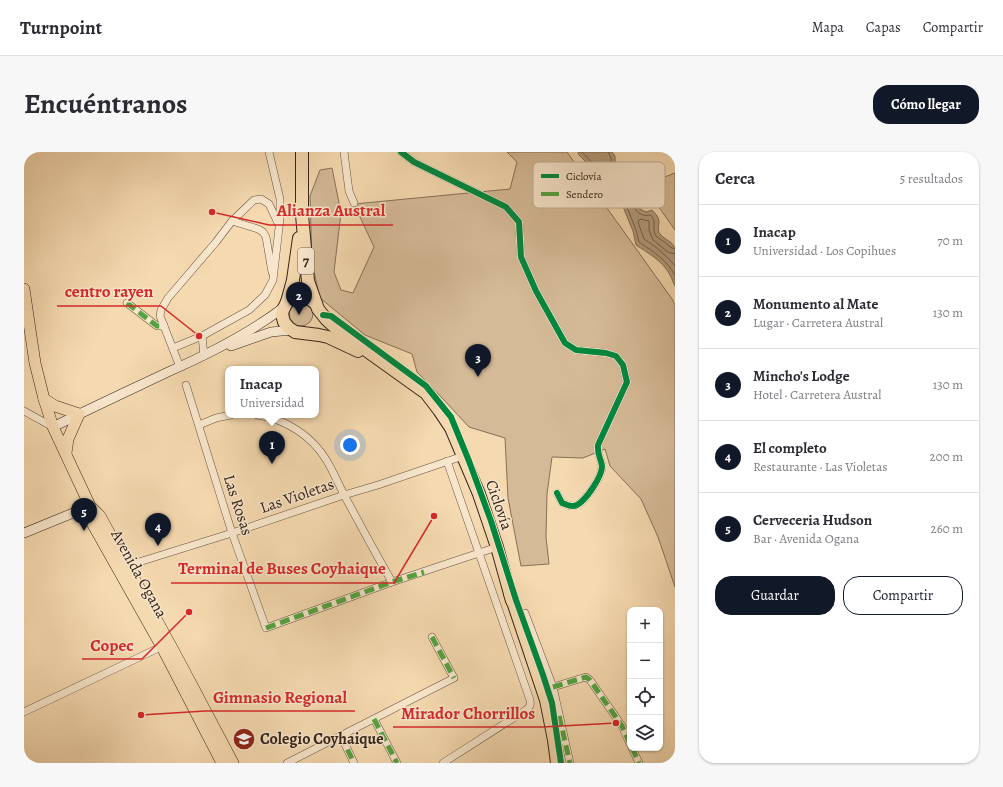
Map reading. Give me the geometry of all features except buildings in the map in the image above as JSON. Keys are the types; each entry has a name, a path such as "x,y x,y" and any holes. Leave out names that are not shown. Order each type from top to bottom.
{"highway":[{"name":"7","path":"302,152 302,215 308,281 317,307 326,319 338,330 426,393 451,428 463,456"},
{"name":"7","path":"302,215 293,280 282,314 286,325 297,331 319,334 328,337 385,363"},
{"path":"286,304 291,299 302,296 312,300 317,307 318,318 314,326 307,331 297,331"},
{"path":"463,456 546,700 557,763"}],"main road":[{"name":"Avenida Ogana","path":"24,289 35,363 52,427 66,453 90,506 91,521 122,567 233,763"},
{"path":"44,399 55,406 79,414 68,439 66,453"},
{"name":"Avenida Ogana","path":"165,645 222,763"}],"street":[{"path":"173,348 202,336 249,310 265,295 273,280 280,219 280,199 269,152"},
{"path":"344,152 349,191 354,203"},
{"path":"401,152 414,162 506,207 519,222 521,257 536,291 565,342 576,350 606,353 616,356 623,365 627,382 598,445 597,451 602,466 595,486 577,505 571,506 562,503 557,493"},
{"path":"180,367 160,316 161,310 168,298 232,221 254,200 261,199 270,204 279,227"},
{"path":"232,221 263,232 266,237 273,280"},
{"path":"127,303 158,326 164,325"},
{"path":"24,411 52,427 207,354 267,320 286,304"},
{"path":"207,354 271,332 297,331"},
{"path":"202,336 207,354"},
{"name":"Las Rosas","path":"186,385 232,533 266,628 392,582 495,547"},
{"path":"198,425 225,416"},
{"path":"271,418 287,424 300,432 312,442 326,460 392,582"},
{"name":"Las Violetas","path":"122,567 232,533 463,456"},
{"path":"443,763 530,706 530,700 478,553 448,461"},
{"path":"24,533 90,506"},
{"path":"525,613 553,687 570,763"},
{"path":"287,763 454,678 432,637"},
{"path":"24,712 165,645"},
{"path":"553,687 586,677 590,680 622,726 627,737"},
{"path":"374,719 397,763"},
{"path":"341,736 354,763"},
{"path":"633,751 639,763"}],"shaded area":[{"path":"507,152 567,152 574,162 533,162 533,208 607,208 675,305 675,587 658,537 641,499 610,466 605,449 583,458 552,457 547,494 546,537 549,564 521,566 508,498 505,438 469,427 417,372 412,354 365,335 320,298 312,263 310,196 320,170 332,168 341,213 334,272 341,290 353,293 374,247 354,204 510,189 517,162"},
{"path":"675,173 675,230 660,208 665,208 665,177"},
{"path":"301,302 310,305 313,314 310,323 301,326 292,323 289,314 292,305"}],"water":[{"path":"578,152 612,152 615,156 615,162 586,162"},
{"path":"624,208 639,208 646,212 652,210 654,212 659,221 659,232 675,248 675,286 667,270 655,258 636,245 633,231"}],"marked path":[{"path":"127,303 157,326 164,325"},
{"path":"266,628 392,582 424,572"},
{"path":"432,637 454,678"},
{"path":"553,687 586,677 590,680 622,726 627,737"},
{"path":"559,716 570,763"},
{"path":"374,719 397,763"},
{"path":"341,736 354,763"},
{"path":"633,751 639,763"}],"cycle path":[{"path":"401,152 414,162 506,207 519,222 521,257 536,291 565,343 576,350 606,353 616,356 623,365 627,382 598,445 602,466 593,488 585,498 575,506 562,503 557,493"},
{"name":"Ciclovía","path":"323,315 331,316 426,386 451,417 491,521 516,600 552,703 561,763"}],"place":[{"name":"Alianza Austral","path":"212,212"},
{"name":"Monumento al Mate","path":"299,315"},
{"name":"centro rayen","path":"199,336"},
{"name":"Mincho's Lodge","path":"478,377"},
{"name":"Inacap","path":"272,464"},
{"name":"Terminal de Buses Coyhaique","path":"434,516"},
{"name":"Cerveceria Hudson","path":"84,531"},
{"name":"El completo","path":"158,546"},
{"name":"Copec","path":"189,612"},
{"name":"Gimnasio Regional","path":"141,715"},
{"name":"Mirador Chorrillos","path":"616,723"},
{"name":"Colegio Coyhaique","path":"244,739"}]}
